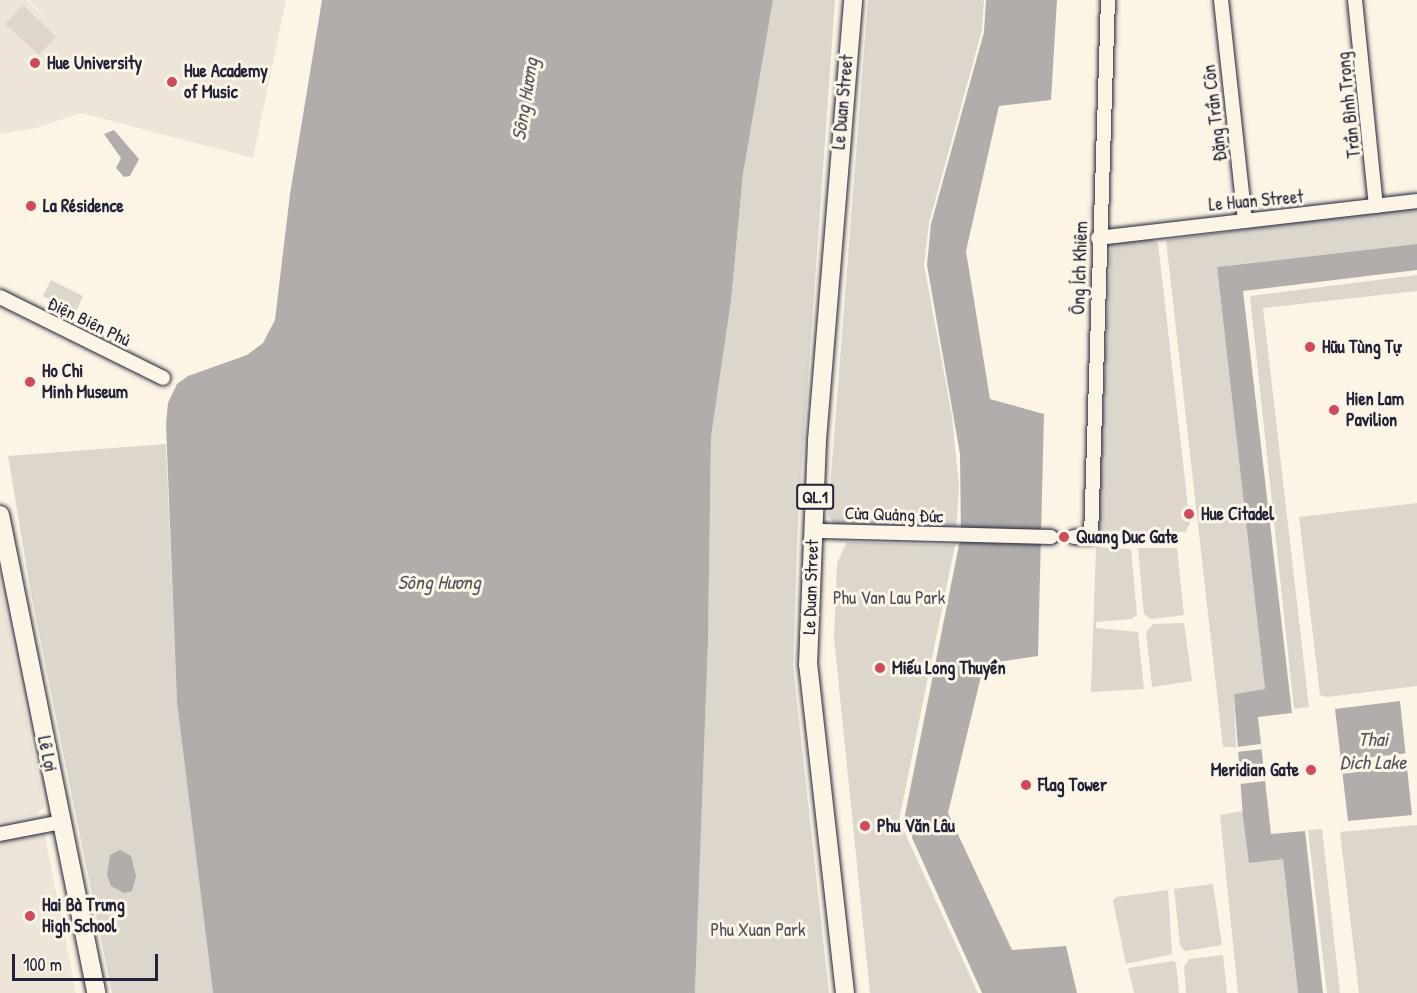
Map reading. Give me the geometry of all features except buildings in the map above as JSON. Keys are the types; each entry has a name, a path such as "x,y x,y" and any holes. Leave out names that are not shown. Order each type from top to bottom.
{"main road":[{"name":"Le Duan Street","path":"853,0 818,531 819,672 854,993"},
{"name":"Le Duan Street","path":"845,993 808,665 848,141 863,0"},
{"name":"Lê Lợi","path":"0,515 5,563 96,993"}],"street":[{"name":"Ông Ích Khiêm","path":"1074,537 1091,537 1098,238 1108,0"},
{"name":"Đặng Trần Côn","path":"1221,0 1245,221"},
{"name":"Trần Bình Trọng","path":"1355,0 1376,206"},
{"name":"Le Huan Street","path":"1098,238 1417,201"},
{"name":"Điện Biên Phủ","path":"0,297 163,378"},
{"name":"Cửa Quảng Đức","path":"818,531 1051,537"},
{"path":"0,834 61,822"}],"shaded area":[{"name":"Hue Academy of Music","path":"0,0 27,0 56,31 29,0 286,0 253,158 81,113 36,128 0,134"},
{"path":"0,583 44,807 36,815 0,822"},
{"name":"Hai Bà Trưng High School","path":"44,831 76,993 0,993 0,840"}],"green space":[{"name":"Phu Xuan Park","path":"773,0 835,0 798,520 793,666 829,993 695,993 708,642 711,437 731,301 743,174"},
{"path":"868,0 984,0 982,30 929,223 924,265 952,416 959,487 956,532 836,527 828,515"},
{"path":"23,5 56,37 39,55 5,24"},
{"path":"1417,206 1417,244 1217,267 1265,689 1234,694 1236,747 1223,747 1166,240"},
{"path":"1144,237 1158,243 1190,524 1185,532 1097,531 1111,241"},
{"path":"1417,275 1417,291 1263,308 1309,707 1294,709 1250,296"},
{"path":"51,280 83,296 76,312 43,296"},
{"path":"166,444 177,703 213,993 112,993 31,594 8,456"},
{"path":"1417,503 1417,686 1327,697 1320,695 1299,517"},
{"name":"Phu Van Lau Park","path":"847,542 955,545 899,820 978,993 870,993 834,638 837,563"},
{"path":"1096,547 1131,549 1137,615 1131,619 1096,622 1096,628 1138,632 1144,689 1091,692"},
{"path":"1138,548 1177,548 1184,615 1151,619 1144,614"},
{"path":"1184,623 1192,681 1152,687 1146,632 1153,624"},
{"path":"1243,811 1243,817 1283,858 1298,993 1238,993 1220,815"},
{"path":"1417,825 1417,993 1359,993 1340,832"},
{"path":"1322,829 1340,993 1327,993 1308,830"},
{"path":"1213,884 1222,945 1185,951 1180,945 1174,889"},
{"path":"1168,890 1172,954 1126,964 1113,901 1116,897"},
{"path":"1223,955 1227,993 1186,993 1184,967 1189,959"},
{"path":"1173,961 1176,963 1179,993 1134,993 1128,968"}],"water":[{"name":"Sông Hương","path":"322,0 773,0 743,174 731,301 711,437 708,642 695,993 213,993 177,703 166,424 168,403 177,384 188,376 247,355 263,343 275,320 290,194"},
{"path":"986,0 1057,0 1051,100 999,106 966,251 990,399 1044,414 1038,656 984,664 948,813 1012,950 1066,946 1077,993 982,993 904,820 961,535 960,454 927,265 931,224 984,32"},
{"path":"114,130 139,159 130,176 124,177 116,168 121,158 104,134"},
{"path":"1417,244 1417,270 1243,291 1292,713 1258,717 1271,834 1305,831 1323,993 1298,993 1283,859 1249,863 1243,817 1234,694 1265,689 1217,267"},
{"name":"Thai Dich Lake","path":"1400,701 1412,815 1348,821 1335,709"},
{"path":"120,850 131,856 136,876 132,891 124,893 111,886 107,875 110,855"}],"pier":[{"path":"1261,744 1262,749 1237,752 1236,747"},
{"path":"1409,753 1410,766 1340,774 1338,761"},
{"path":"1264,772 1265,781 1240,784 1239,775"}],"tunnel":[{"path":"1051,537 1074,537"}],"place":[{"name":"Hue University","path":"35,63"},
{"name":"Hue Academy of Music","path":"172,82"},
{"name":"La Résidence","path":"31,206"},
{"name":"Hữu Tùng Tự","path":"1310,347"},
{"name":"Ho Chi Minh Museum","path":"30,382"},
{"name":"Hien Lam Pavilion","path":"1334,410"},
{"name":"Hue Citadel","path":"1189,514"},
{"name":"Quang Duc Gate","path":"1064,537"},
{"name":"Miếu Long Thuyền","path":"880,668"},
{"name":"Meridian Gate","path":"1311,770"},
{"name":"Flag Tower","path":"1026,785"},
{"name":"Phu Văn Lâu","path":"865,826"},
{"name":"Hai Bà Trưng High School","path":"30,916"}]}
